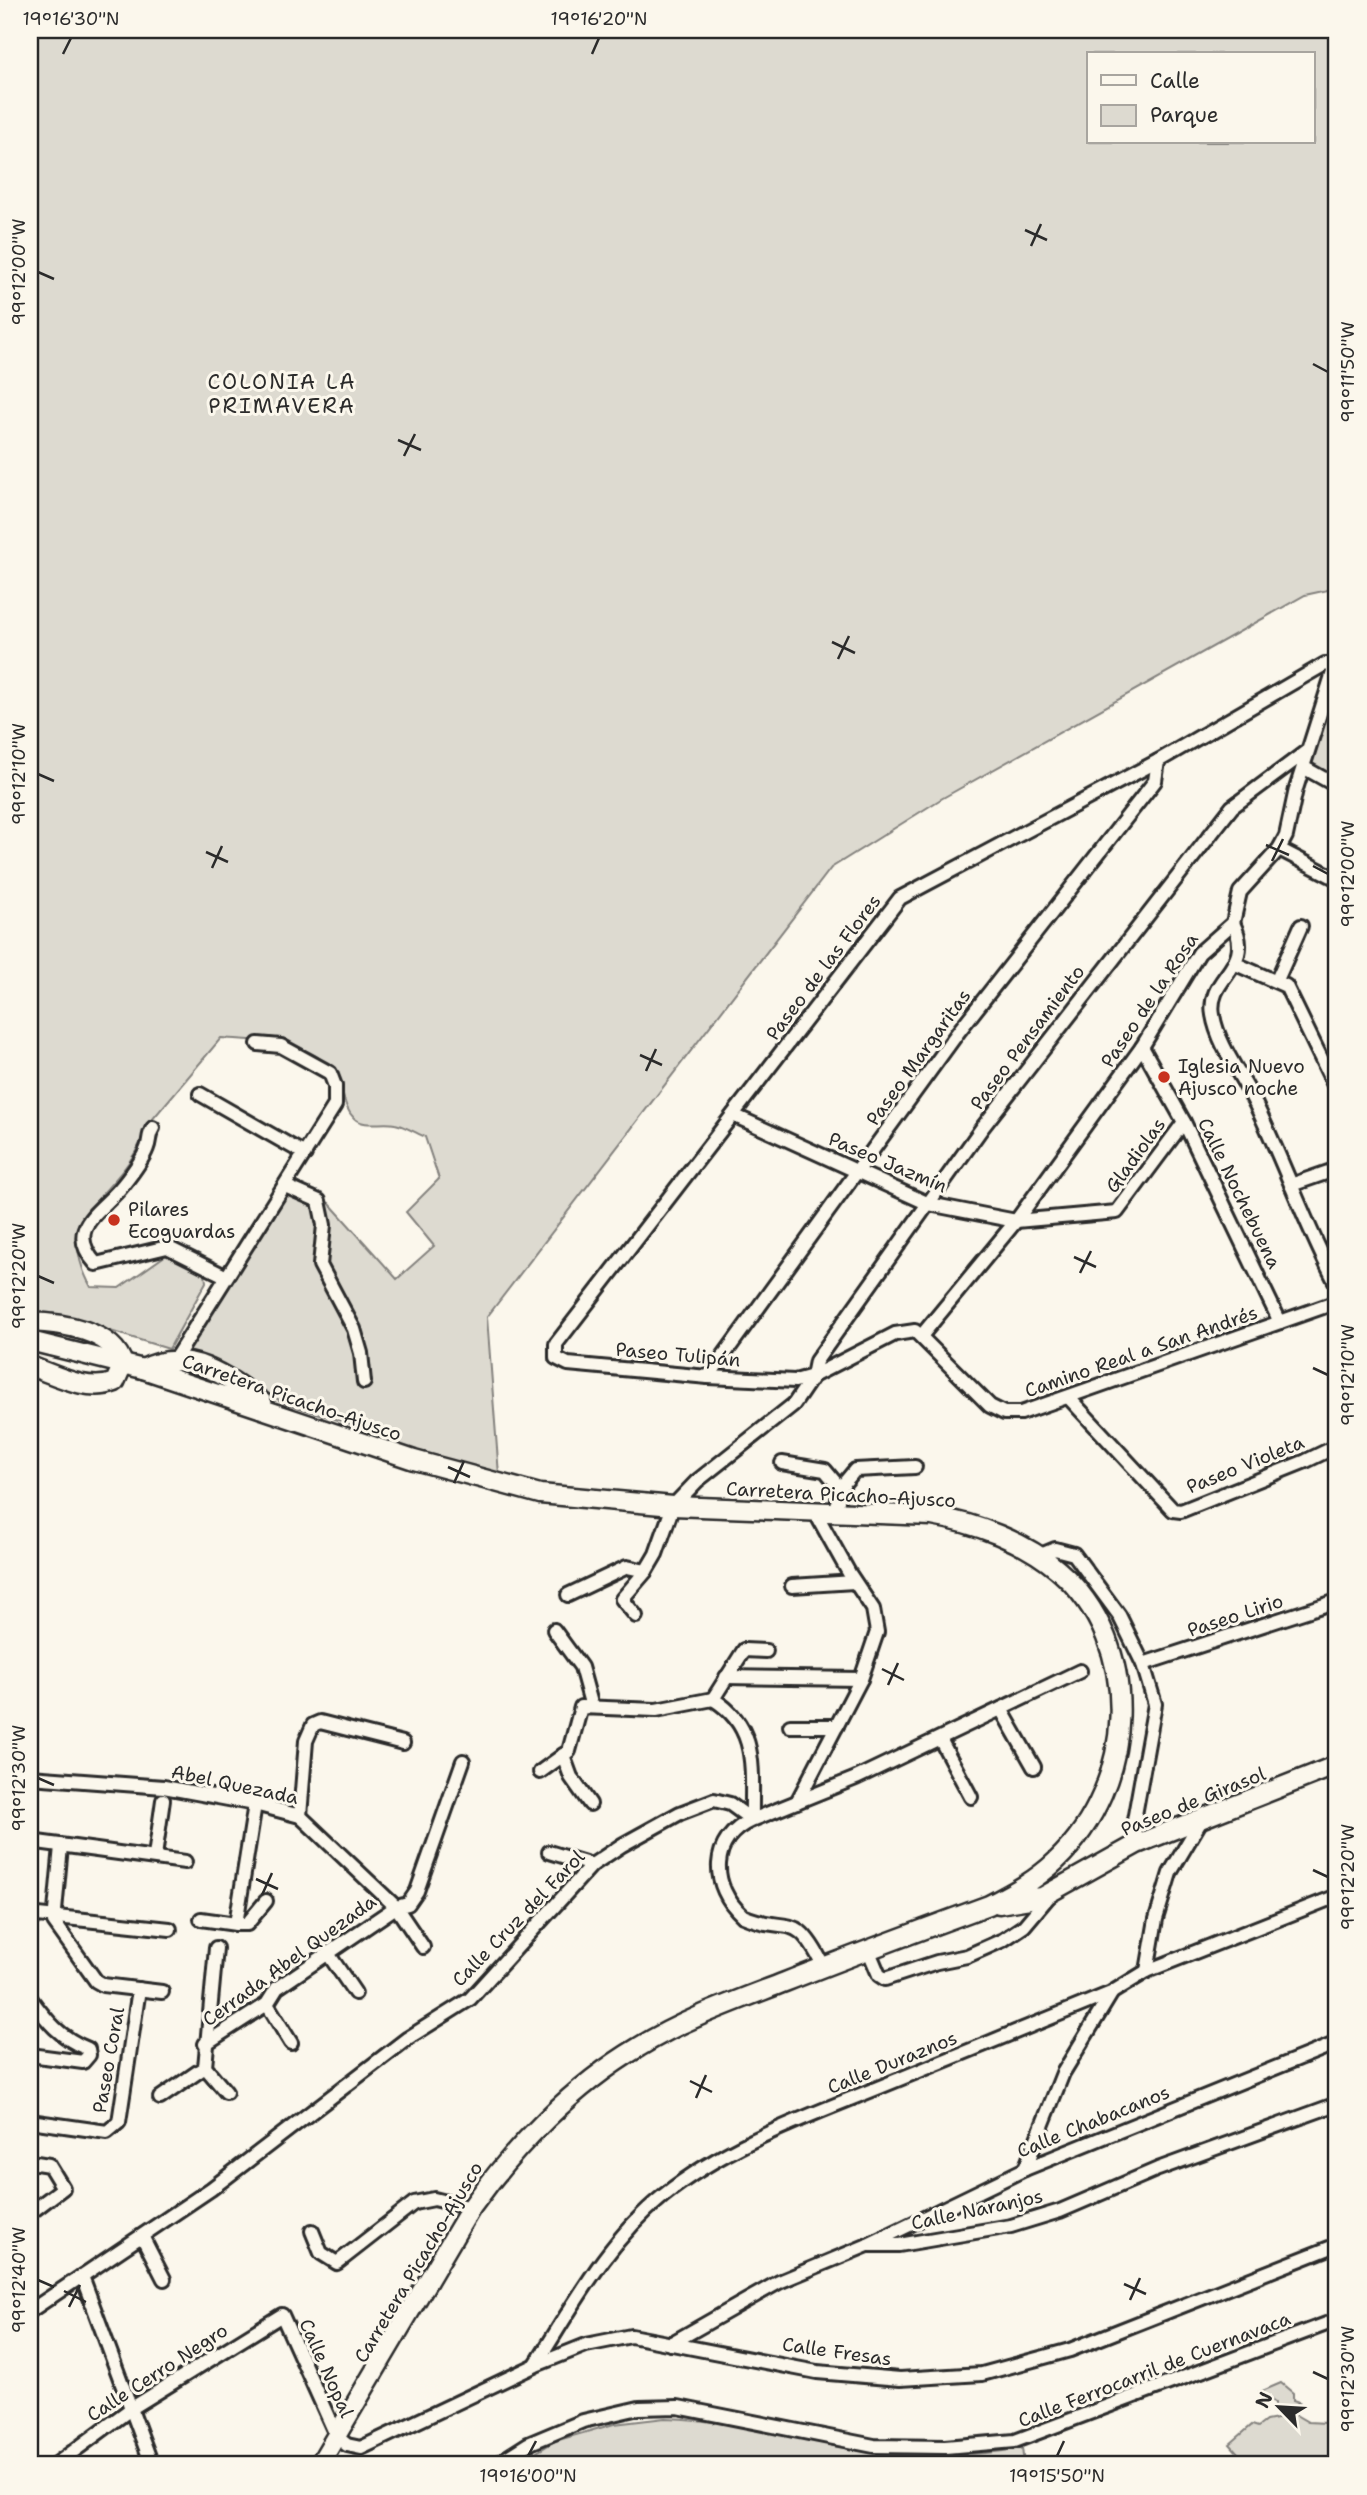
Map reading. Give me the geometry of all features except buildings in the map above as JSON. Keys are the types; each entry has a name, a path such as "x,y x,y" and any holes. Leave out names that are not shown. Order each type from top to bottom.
{"main road":[{"path":"30,1322 68,1327 105,1340 118,1349 123,1363 115,1382 102,1387 89,1386 30,1366"},
{"name":"Carretera Picacho-Ajusco","path":"30,1341 143,1369 507,1488 579,1500 932,1516 962,1521 1038,1556 1072,1584 1102,1634 1119,1693 1120,1732 1104,1795 1082,1831 1041,1874 989,1905 730,2003 639,2047 589,2084 524,2141 499,2168 471,2208 319,2465"},
{"path":"143,1369 175,1359 204,1366 279,1415"},
{"name":"Paseo de Girasol","path":"989,1905 1029,1901 1055,1890 1137,1844 1337,1765"}],"street":[{"name":"Paseo de las Flores","path":"556,1344 900,898 1158,761 1325,664 1335,666 1336,671 1319,711 1307,751"},
{"path":"1307,751 1286,836 1279,849 1240,892 1233,923 1240,943 1236,964 1213,997 1212,1013 1217,1030 1257,1106 1315,1243 1337,1285"},
{"name":"Paseo Pensamiento","path":"813,1376 816,1361 875,1274 1007,1096 1232,807 1264,780 1307,751"},
{"name":"Paseo Margaritas","path":"708,1377 959,1031 1155,781 1158,761"},
{"path":"1303,767 1337,786"},
{"path":"1279,849 1337,879"},
{"name":"Paseo de la Rosa","path":"922,1335 1016,1221 1142,1047 1199,953 1233,923"},
{"path":"1277,981 1301,926"},
{"path":"1236,964 1286,986 1337,1091"},
{"path":"175,1359 335,1105 335,1086 330,1073 281,1046 258,1044"},
{"name":"Calle Nochebuena","path":"1142,1047 1184,1122 1280,1322"},
{"path":"200,1094 305,1154"},
{"name":"Paseo Jazmín","path":"733,1115 929,1204 1016,1221 1117,1212"},
{"name":"Gladiolas","path":"1117,1212 1184,1122"},
{"path":"153,1128 148,1147 122,1186 107,1198 87,1223 82,1239 85,1251 96,1264 167,1247 225,1276"},
{"path":"1291,1185 1337,1169"},
{"path":"285,1186 319,1201 324,1225 320,1265 354,1329 361,1353 363,1382"},
{"name":"Camino Real a San Andrés","path":"922,1335 990,1406 1003,1413 1021,1413 1070,1399 1337,1302"},
{"path":"636,1616 622,1599 646,1571 656,1553 673,1506 697,1481 794,1404 813,1376 895,1334 906,1330 922,1335"},
{"name":"Paseo Tulipán","path":"556,1344 556,1358 568,1364 708,1377 796,1381 813,1376"},
{"name":"Paseo Violeta","path":"1070,1399 1168,1506 1181,1511 1337,1446"},
{"path":"782,1463 825,1470 840,1488"},
{"path":"836,1513 840,1488 855,1470 915,1467"},
{"path":"797,1802 861,1679 877,1632 873,1609 854,1582 815,1512"},
{"path":"1038,1556 1055,1549 1074,1555 1119,1615 1143,1664 1155,1704 1133,1825 1137,1844"},
{"path":"568,1595 627,1567 646,1571"},
{"path":"792,1586 854,1582"},
{"name":"Paseo Lirio","path":"1143,1664 1337,1601"},
{"path":"554,1630 581,1667 592,1707"},
{"path":"540,1772 569,1751 577,1711 581,1707 656,1710 713,1699 744,1650 766,1651"},
{"path":"824,1967 804,1934 782,1923 743,1916 726,1895 720,1869 722,1847 735,1828 940,1739 1080,1671"},
{"path":"726,1677 861,1679"},
{"path":"713,1699 738,1719 750,1743 752,1820"},
{"path":"1001,1709 1034,1767"},
{"path":"300,1816 306,1741 313,1725 320,1722 403,1743"},
{"path":"790,1726 837,1726"},
{"path":"940,1739 971,1797"},
{"path":"563,1755 571,1777 590,1804"},
{"name":"Cerrada Abel Quezada","path":"205,2044 267,2004 277,1988 396,1908 408,1904 416,1891 463,1761"},
{"name":"Abel Quezada","path":"30,1777 164,1787 255,1804 300,1816 396,1908 423,1947"},
{"path":"155,1856 163,1800"},
{"name":"Calle Cruz del Farol","path":"30,2311 211,2189 408,2038 470,1999 592,1865 622,1845 701,1803 714,1800 730,1804 752,1820"},
{"path":"236,1924 255,1804"},
{"path":"1147,1971 1156,1919 1170,1873 1203,1816"},
{"path":"30,1841 185,1862"},
{"path":"61,1846 54,1922 96,1982 162,1992"},
{"path":"549,1852 592,1865"},
{"path":"868,1949 879,1975 885,1979 937,1962 967,1956 1003,1940 1024,1926 1055,1890"},
{"name":"Calle Duraznos","path":"536,2365 591,2277 632,2226 662,2197 695,2173 762,2136 1111,1993 1147,1971 1337,1896"},
{"path":"201,1919 247,1924 266,1901"},
{"path":"30,1921 38,1915 54,1915 170,1929"},
{"path":"216,1948 205,2044 205,2067 226,2092"},
{"path":"329,1955 355,1993"},
{"name":"Paseo Coral","path":"30,2121 107,2132 114,2129 122,2116 139,1989"},
{"path":"1025,2169 1063,2073 1111,1993"},
{"path":"30,1998 50,2026 64,2038 88,2049 89,2055 83,2062 30,2054"},
{"path":"267,2004 291,2043"},
{"name":"Calle Chabacanos","path":"868,2245 1025,2169 1337,2043"},
{"path":"160,2098 205,2067"},
{"name":"Calle Naranjos","path":"670,2344 779,2282 868,2245 900,2245 1010,2226 1060,2211 1158,2169 1337,2104"},
{"path":"30,2162 49,2165 63,2188 34,2210"},
{"path":"312,2231 321,2253 337,2263 414,2203 434,2199 471,2208"},
{"path":"142,2236 164,2279"},
{"name":"Calle Fresas","path":"337,2437 347,2445 361,2448 536,2365 586,2345 631,2336 817,2372 900,2379 982,2374 1070,2350 1337,2245"},
{"path":"82,2276 152,2465"},
{"name":"Calle Nopal","path":"282,2315 337,2437"},
{"name":"Calle Cerro Negro","path":"55,2465 132,2407 282,2315"},
{"name":"Calle Ferrocarril de Cuernavaca","path":"495,2465 528,2444 583,2421 639,2408 678,2407 874,2446 945,2447 1016,2441 1337,2320"}],"green space":[{"path":"30,30 1337,30 1337,588 1305,595 941,799 831,868 487,1317 499,1475 380,1442 351,1424 284,1403 213,1359 185,1352 285,1196 292,1193 329,1203 397,1279 434,1246 406,1212 439,1179 425,1137 395,1124 368,1124 358,1121 348,1109 337,1079 328,1065 316,1055 301,1049 286,1044 221,1038 146,1127 123,1170 84,1219 78,1238 80,1260 91,1287 119,1288 169,1253 205,1274 206,1282 169,1349 78,1321 30,1315"},
{"path":"1337,669 1337,794 1328,787 1309,760 1312,714 1320,706"},
{"path":"1281,2383 1293,2393 1293,2400 1299,2402 1294,2406 1294,2414 1308,2422 1326,2423 1329,2427 1337,2465 1239,2465 1238,2453 1230,2444 1252,2425 1258,2427 1266,2421 1282,2418 1283,2409 1275,2410 1275,2403 1260,2392"},
{"path":"665,2418 743,2427 888,2455 947,2456 1022,2448 1024,2465 516,2465 555,2441 614,2424"}],"place":[{"name":"Iglesia Nuevo Ajusco noche","path":"1164,1077"},
{"name":"Pilares Ecoguardas","path":"114,1220"}],"district":[{"name":"COLONIA LA PRIMAVERA","path":"282,394"}]}
